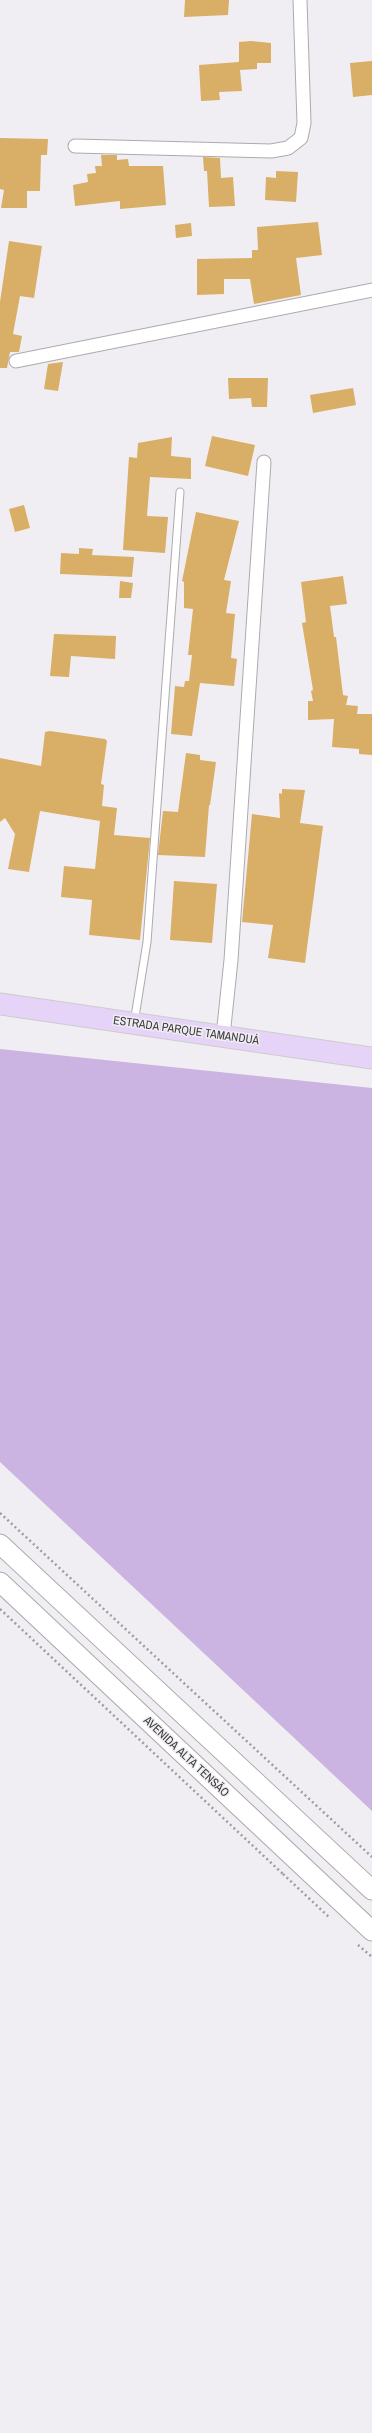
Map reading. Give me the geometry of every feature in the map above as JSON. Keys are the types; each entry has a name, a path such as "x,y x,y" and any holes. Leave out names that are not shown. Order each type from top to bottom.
{"main road":[{"name":"ESTRADA PARQUE TAMANDUÁ","path":"0,1004 372,1057"}],"street":[{"path":"75,146 271,151 288,148 301,138 304,123 300,0"},
{"path":"16,361 372,290"},
{"path":"223,1036 231,960 264,462"},
{"path":"0,1544 372,1890"},
{"name":"AVENIDA ALTA TENSĀO","path":"0,1582 372,1932"}],"lane":[{"path":"134,1023 147,942 180,492"}],"path":[{"path":"0,1512 372,1857"},
{"path":"0,1609 283,1874"}],"shaded area":[{"path":"0,1049 372,1088 372,1811 0,1462"}],"building":[{"path":"185,0 229,0 228,15 184,17"},
{"path":"251,41 271,43 271,63 257,63 257,69 240,70 242,91 219,92 220,100 201,101 199,65 239,62 239,42"},
{"path":"372,61 372,95 353,97 350,63"},
{"path":"0,138 48,139 47,155 41,155 40,191 27,191 27,208 1,208 4,190 0,189"},
{"path":"101,155 117,155 117,160 128,159 129,166 163,166 166,205 120,209 120,201 75,206 73,185 88,182 87,174 96,173 95,166 102,166"},
{"path":"203,157 220,158 221,178 233,177 235,206 209,207 207,171 204,171"},
{"path":"276,171 298,172 296,202 265,200 266,177 276,178"},
{"path":"318,222 322,255 296,258 301,295 254,304 250,279 224,279 224,294 197,295 197,259 252,258 252,250 258,250 257,227"},
{"path":"191,223 192,236 176,238 175,225"},
{"path":"9,241 42,246 34,298 20,296 13,334 22,336 19,352 10,352 7,368 0,368 0,302"},
{"path":"63,362 58,391 44,389 48,364"},
{"path":"228,378 268,378 267,407 252,407 251,398 229,399"},
{"path":"353,388 356,405 313,413 310,395"},
{"path":"212,436 255,445 248,476 205,466"},
{"path":"172,437 171,456 191,458 191,479 150,477 147,516 168,517 165,553 123,550 129,457 137,458 138,443"},
{"path":"24,505 30,528 15,532 9,509"},
{"path":"196,512 239,521 224,580 231,581 226,613 235,614 231,658 237,659 234,686 200,683 192,736 171,734 175,686 184,687 185,681 189,681 192,655 188,655 193,609 184,608 184,582 182,581"},
{"path":"79,548 93,549 92,555 134,557 132,577 60,574 61,553 79,554"},
{"path":"343,576 347,604 330,606 334,637 336,637 343,695 348,696 346,705 358,706 357,714 372,714 372,755 359,754 359,749 332,747 334,719 308,720 308,701 313,701 311,691 313,690 302,623 306,622 301,582"},
{"path":"120,581 133,583 131,598 119,598"},
{"path":"54,634 116,636 115,659 71,656 69,677 50,676"},
{"path":"50,731 105,739 107,741 101,784 104,785 102,806 117,808 114,835 150,838 140,940 89,935 92,900 61,897 64,866 95,869 100,821 40,811 29,872 8,869 15,834 5,818 0,822 0,758 41,766 45,732"},
{"path":"186,753 200,755 200,760 216,762 209,805 205,857 158,855 163,811 178,812"},
{"path":"282,789 305,790 300,823 323,826 305,963 268,958 273,925 242,922 252,814 280,818 279,793 282,794"},
{"path":"174,881 217,884 212,943 170,940"}]}
